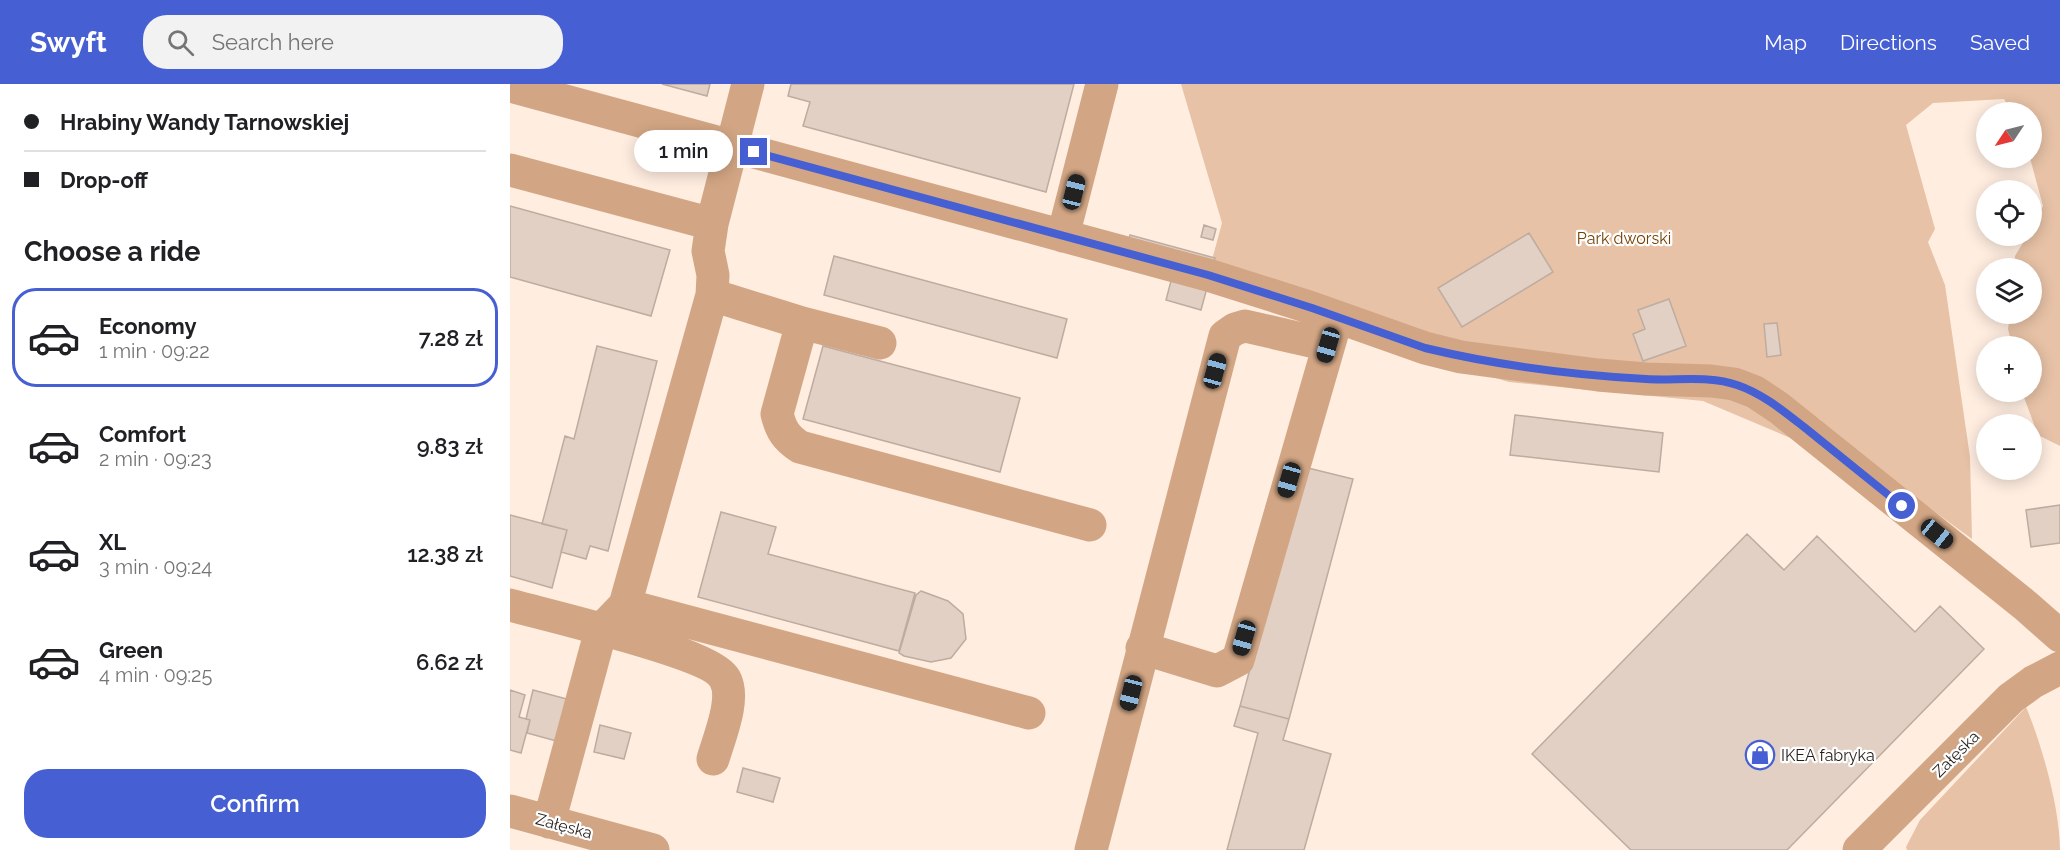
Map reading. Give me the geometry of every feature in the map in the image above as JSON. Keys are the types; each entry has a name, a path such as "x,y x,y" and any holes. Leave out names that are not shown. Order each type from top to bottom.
{"street":[{"path":"549,822 601,630 625,606 712,295 713,275 708,251 712,224 748,84"},
{"path":"1063,236 1102,84"},
{"path":"519,86 1208,275 1332,331"},
{"path":"510,170 712,224"},
{"path":"712,295 802,323 880,343"},
{"path":"802,323 777,414 780,428 788,439 800,447 1090,525"},
{"path":"1091,850 1225,336 1235,329 1245,327 1332,331 1461,357 1598,375 1734,384 1755,392 1829,447 2060,636"},
{"path":"1142,648 1217,671 1238,660 1332,331"},
{"path":"510,605 656,645 704,662 718,670 725,679 728,689 728,704 713,759"},
{"path":"625,606 1029,713"},
{"name":"Załęska","path":"1859,850 2011,698 2033,682 2060,668"},
{"name":"Załęska","path":"510,811 653,850"}],"green space":[{"name":"Park dworski","path":"1181,84 2060,84 2060,446 2042,437 2042,414 2030,414 2026,402 2042,402 2042,336 2010,336 2008,329 2009,324 2042,324 2042,258 2015,258 2021,246 2042,246 2042,180 2036,180 2033,168 2042,168 2042,102 2006,102 2004,99 1933,103 1906,125 1935,229 1928,242 1945,285 1970,457 1972,539 1838,441 1819,419 1800,442 1703,401 1509,382 1388,346 1206,282 1222,223"},
{"path":"2026,707 2049,777 2057,816 2060,850 1907,850 1906,847 1920,820"}],"building":[{"path":"662,84 710,84 707,96"},
{"path":"791,84 1074,84 1046,192 803,126 810,102 788,96"},
{"path":"510,206 670,250 651,316 510,277"},
{"path":"1204,225 1216,229 1213,240 1201,237"},
{"path":"1529,233 1553,272 1462,327 1438,288"},
{"path":"1130,235 1215,258 1201,310 1166,300 1171,281 1121,267"},
{"path":"834,256 1067,319 1057,358 824,295"},
{"path":"1669,299 1686,346 1643,361 1633,334 1645,329 1638,310"},
{"path":"1777,323 1781,355 1767,357 1764,324"},
{"path":"597,346 657,361 608,551 590,546 586,559 561,552 567,530 542,524 565,436 574,439"},
{"path":"823,346 1020,398 1000,472 803,419"},
{"path":"1515,415 1663,433 1659,472 1510,455"},
{"path":"1304,467 1353,479 1289,719 1240,706"},
{"path":"2060,505 2060,543 2031,547 2026,510"},
{"path":"721,512 776,527 768,554 915,593 899,651 698,597"},
{"path":"510,515 567,530 552,588 510,576"},
{"path":"1747,534 1784,570 1817,536 1915,632 1940,606 1984,649 1787,850 1631,850 1532,754"},
{"path":"921,591 948,601 963,614 966,639 951,658 931,662 899,653 916,595"},
{"path":"510,690 525,695 519,717 530,720 521,753 510,750"},
{"path":"533,690 593,706 582,748 527,733 530,720 526,719"},
{"path":"1240,706 1289,719 1283,740 1331,754 1304,850 1227,850 1258,733 1234,726"},
{"path":"600,725 631,733 624,759 594,752"},
{"path":"743,768 780,778 773,802 737,792"}],"place":[{"name":"IKEA fabryka","path":"1760,755"}],"route":[{"path":"754,152 1208,275 1312,308 1425,348 1461,357 1598,375 1734,384 1755,392 1779,408 1902,506"}]}
